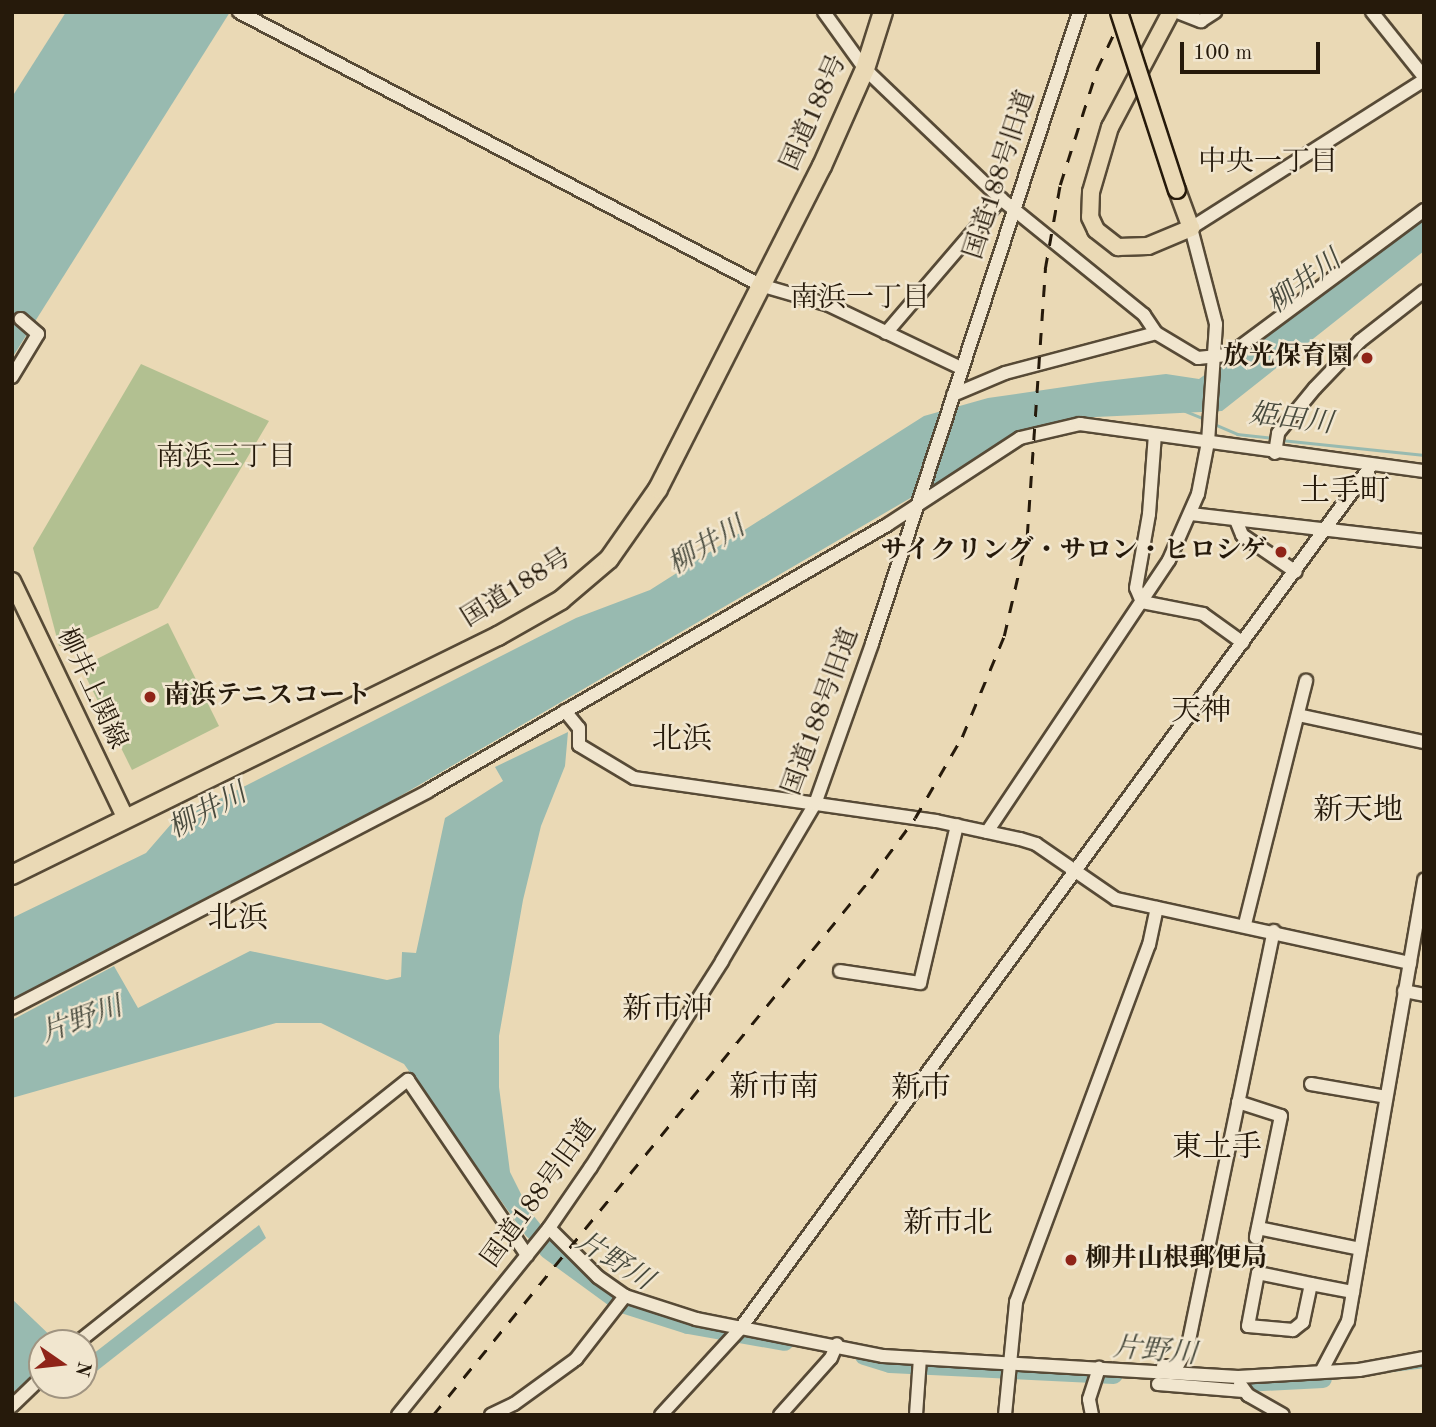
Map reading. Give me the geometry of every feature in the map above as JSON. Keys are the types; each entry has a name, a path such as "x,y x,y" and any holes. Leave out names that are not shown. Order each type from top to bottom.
{"highway":[{"name":"国道188号","path":"12,875 498,636 561,600 590,576 648,507 822,166 865,69 883,12"}],"main road":[{"path":"1119,12 1177,190 1191,228 1148,246 1118,247 1096,230 1089,203 1110,127 1171,12"},
{"name":"柳井上関線","path":"12,581 126,819"}],"street":[{"path":"239,12 760,285 830,304 961,368"},
{"path":"824,12 865,69 1001,200 1015,208 1144,315 1156,333 1190,355 1213,364"},
{"name":"国道188号旧道","path":"398,1415 547,1231 722,961 815,804 1079,12"},
{"path":"1177,12 1201,21 1215,12"},
{"path":"987,832 1142,602 1191,514 1208,442 1213,364 1213,301 1191,228 1424,78 1372,12"},
{"path":"886,333 1001,200"},
{"path":"1213,364 1229,355 1424,210"},
{"path":"1276,451 1278,433 1360,341 1424,291"},
{"path":"12,377 38,334 21,319"},
{"path":"951,398 1005,373 1156,333"},
{"path":"12,1008 428,790 887,525 919,496 1020,438 1056,427 1080,424 1371,466 1424,471"},
{"path":"1142,602 1136,588 1149,514 1155,435"},
{"path":"662,1415 737,1333 1371,466"},
{"path":"1191,514 1424,541"},
{"path":"1236,520 1242,535 1296,572"},
{"path":"1142,602 1202,614 1243,643"},
{"path":"1245,924 1306,681"},
{"path":"565,710 579,728 579,745 620,772 652,782 957,825 987,832 1036,844 1116,899 1245,924 1410,963"},
{"path":"1298,715 1424,743"},
{"path":"840,971 920,983 957,825"},
{"path":"1321,1372 1342,1340 1353,1292 1424,880"},
{"path":"1005,1415 1009,1363 1020,1290 1149,945 1157,908"},
{"path":"547,1231 622,1300 737,1333 883,1356 1009,1363 1099,1374 1183,1362 1274,931"},
{"path":"1404,991 1424,995"},
{"path":"95,1329 408,1080 528,1254"},
{"path":"1311,1084 1386,1097"},
{"path":"1238,1102 1281,1116 1257,1233 1360,1249"},
{"path":"1311,1283 1303,1322 1293,1330 1248,1326 1258,1273 1311,1283 1353,1292"},
{"path":"491,1415 514,1404 576,1359 622,1300"},
{"path":"780,1415 836,1348"},
{"path":"916,1415 920,1358"},
{"path":"1158,1384 1241,1384 1424,1358"},
{"path":"1144,1369 1241,1384 1277,1413"},
{"path":"1092,1415 1089,1399 1099,1374"},
{"path":"12,1406 28,1391"}],"green space":[{"path":"141,364 269,421 158,608 71,646 59,646 33,548"},
{"name":"南浜テニスコート","path":"168,623 219,726 132,770 81,667"}],"water":[{"path":"66,12 230,12 12,358 12,97"},
{"name":"柳井川","path":"1424,216 1424,251 1222,411 1075,418 1020,434 390,802 12,999 12,918 146,853 172,823 576,618 650,590 924,416 988,398 1098,382 1166,374 1199,379"},
{"path":"568,732 565,766 541,826 523,900 499,1036 499,1087 510,1172 529,1210 569,1260 564,1271 526,1236 404,1064 321,1023 276,1023 12,1098 12,1020 114,966 138,1008 250,951 387,980 401,977 402,952 416,953 445,818 503,781 495,767"},
{"path":"259,1225 266,1238 98,1370 98,1350"},
{"path":"12,1299 43,1329 28,1329 28,1379 12,1394"}],"waterway":[{"name":"姫田川","path":"1185,411 1205,419"},
{"name":"姫田川","path":"1214,424 1237,434 1275,438"},
{"name":"姫田川","path":"1281,440 1424,455"},
{"name":"片野川","path":"548,1250 622,1304 688,1325 785,1342"},
{"name":"片野川","path":"864,1356 890,1364 1114,1375"},
{"name":"片野川","path":"1323,1379 1424,1366"},
{"name":"片野川","path":"1226,1384 1323,1379"}],"railway":[{"path":"433,1415 871,878 915,818 962,737 1004,636 1027,536 1045,269 1060,185 1097,69 1124,12"}],"place":[{"name":"放光保育園","path":"1367,358"},
{"name":"サイクリング・サロン・ヒロシゲ","path":"1281,552"},
{"name":"南浜テニスコート","path":"150,697"},
{"name":"柳井山根郵便局","path":"1071,1260"}],"district":[{"name":"中央一丁目","path":"1268,163"},
{"name":"南浜一丁目","path":"860,299"},
{"name":"南浜三丁目","path":"226,458"},
{"name":"土手町","path":"1345,492"},
{"name":"天神","path":"1201,712"},
{"name":"北浜","path":"682,740"},
{"name":"新天地","path":"1358,811"},
{"name":"北浜","path":"238,919"},
{"name":"新市沖","path":"667,1010"},
{"name":"新市南","path":"774,1088"},
{"name":"新市","path":"921,1089"},
{"name":"東土手","path":"1217,1148"},
{"name":"新市北","path":"948,1224"}]}
